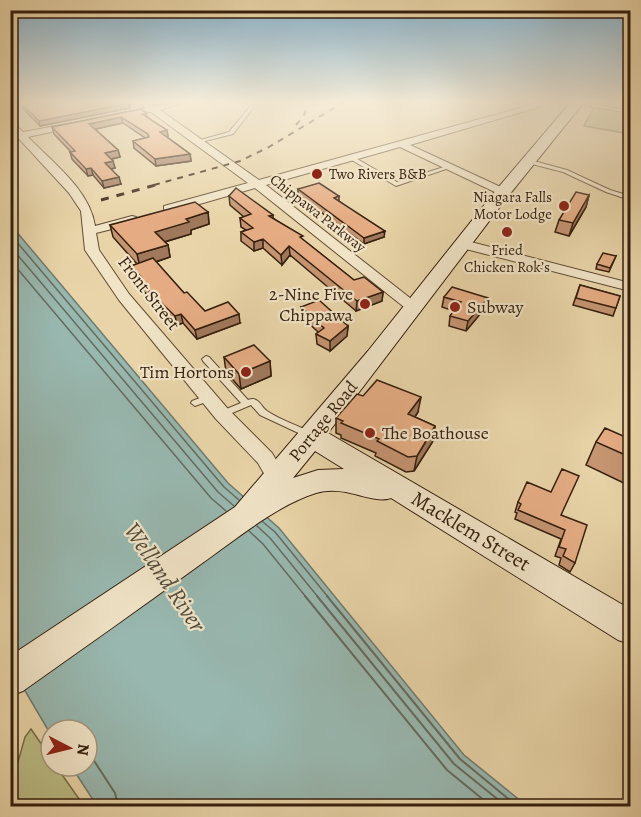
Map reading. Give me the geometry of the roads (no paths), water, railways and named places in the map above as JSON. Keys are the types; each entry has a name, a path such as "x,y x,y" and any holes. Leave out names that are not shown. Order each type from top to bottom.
{"main road":[{"name":"Portage Road","path":"285,484 310,435 547,140"},
{"name":"Macklem Street","path":"310,435 630,628"},
{"path":"10,678 246,516 285,484 339,477 359,481 458,523"}],"street":[{"name":"Front Street","path":"26,140 74,191 87,211 92,250 201,400 222,414 265,458 285,484"},
{"name":"Chippawa Parkway","path":"196,140 257,184 414,308"},
{"path":"91,231 414,140"},
{"path":"400,144 503,192"},
{"path":"463,244 630,287"}],"lane":[{"path":"199,142 206,140"},
{"path":"352,158 396,184 449,167"},
{"path":"530,162 565,171 600,188 630,198"},
{"path":"206,359 247,404"},
{"path":"222,414 253,401 263,413 310,435"}],"water":[{"name":"Welland River","path":"10,212 15,230 228,483 279,528 464,755 527,806 97,806 79,778 99,778 99,718 41,718 11,667"}],"railway":[{"path":"154,185 240,161 280,140"},
{"path":"101,200 159,184"}],"place":[{"name":"Two Rivers B&B","path":"317,174"},
{"name":"Niagara Falls Motor Lodge","path":"564,206"},
{"name":"Fried Chicken Rok’s","path":"507,232"},
{"name":"2-Nine Five Chippawa","path":"365,304"},
{"name":"Subway","path":"455,307"},
{"name":"Tim Hortons","path":"246,372"},
{"name":"The Boathouse","path":"370,433"}]}
